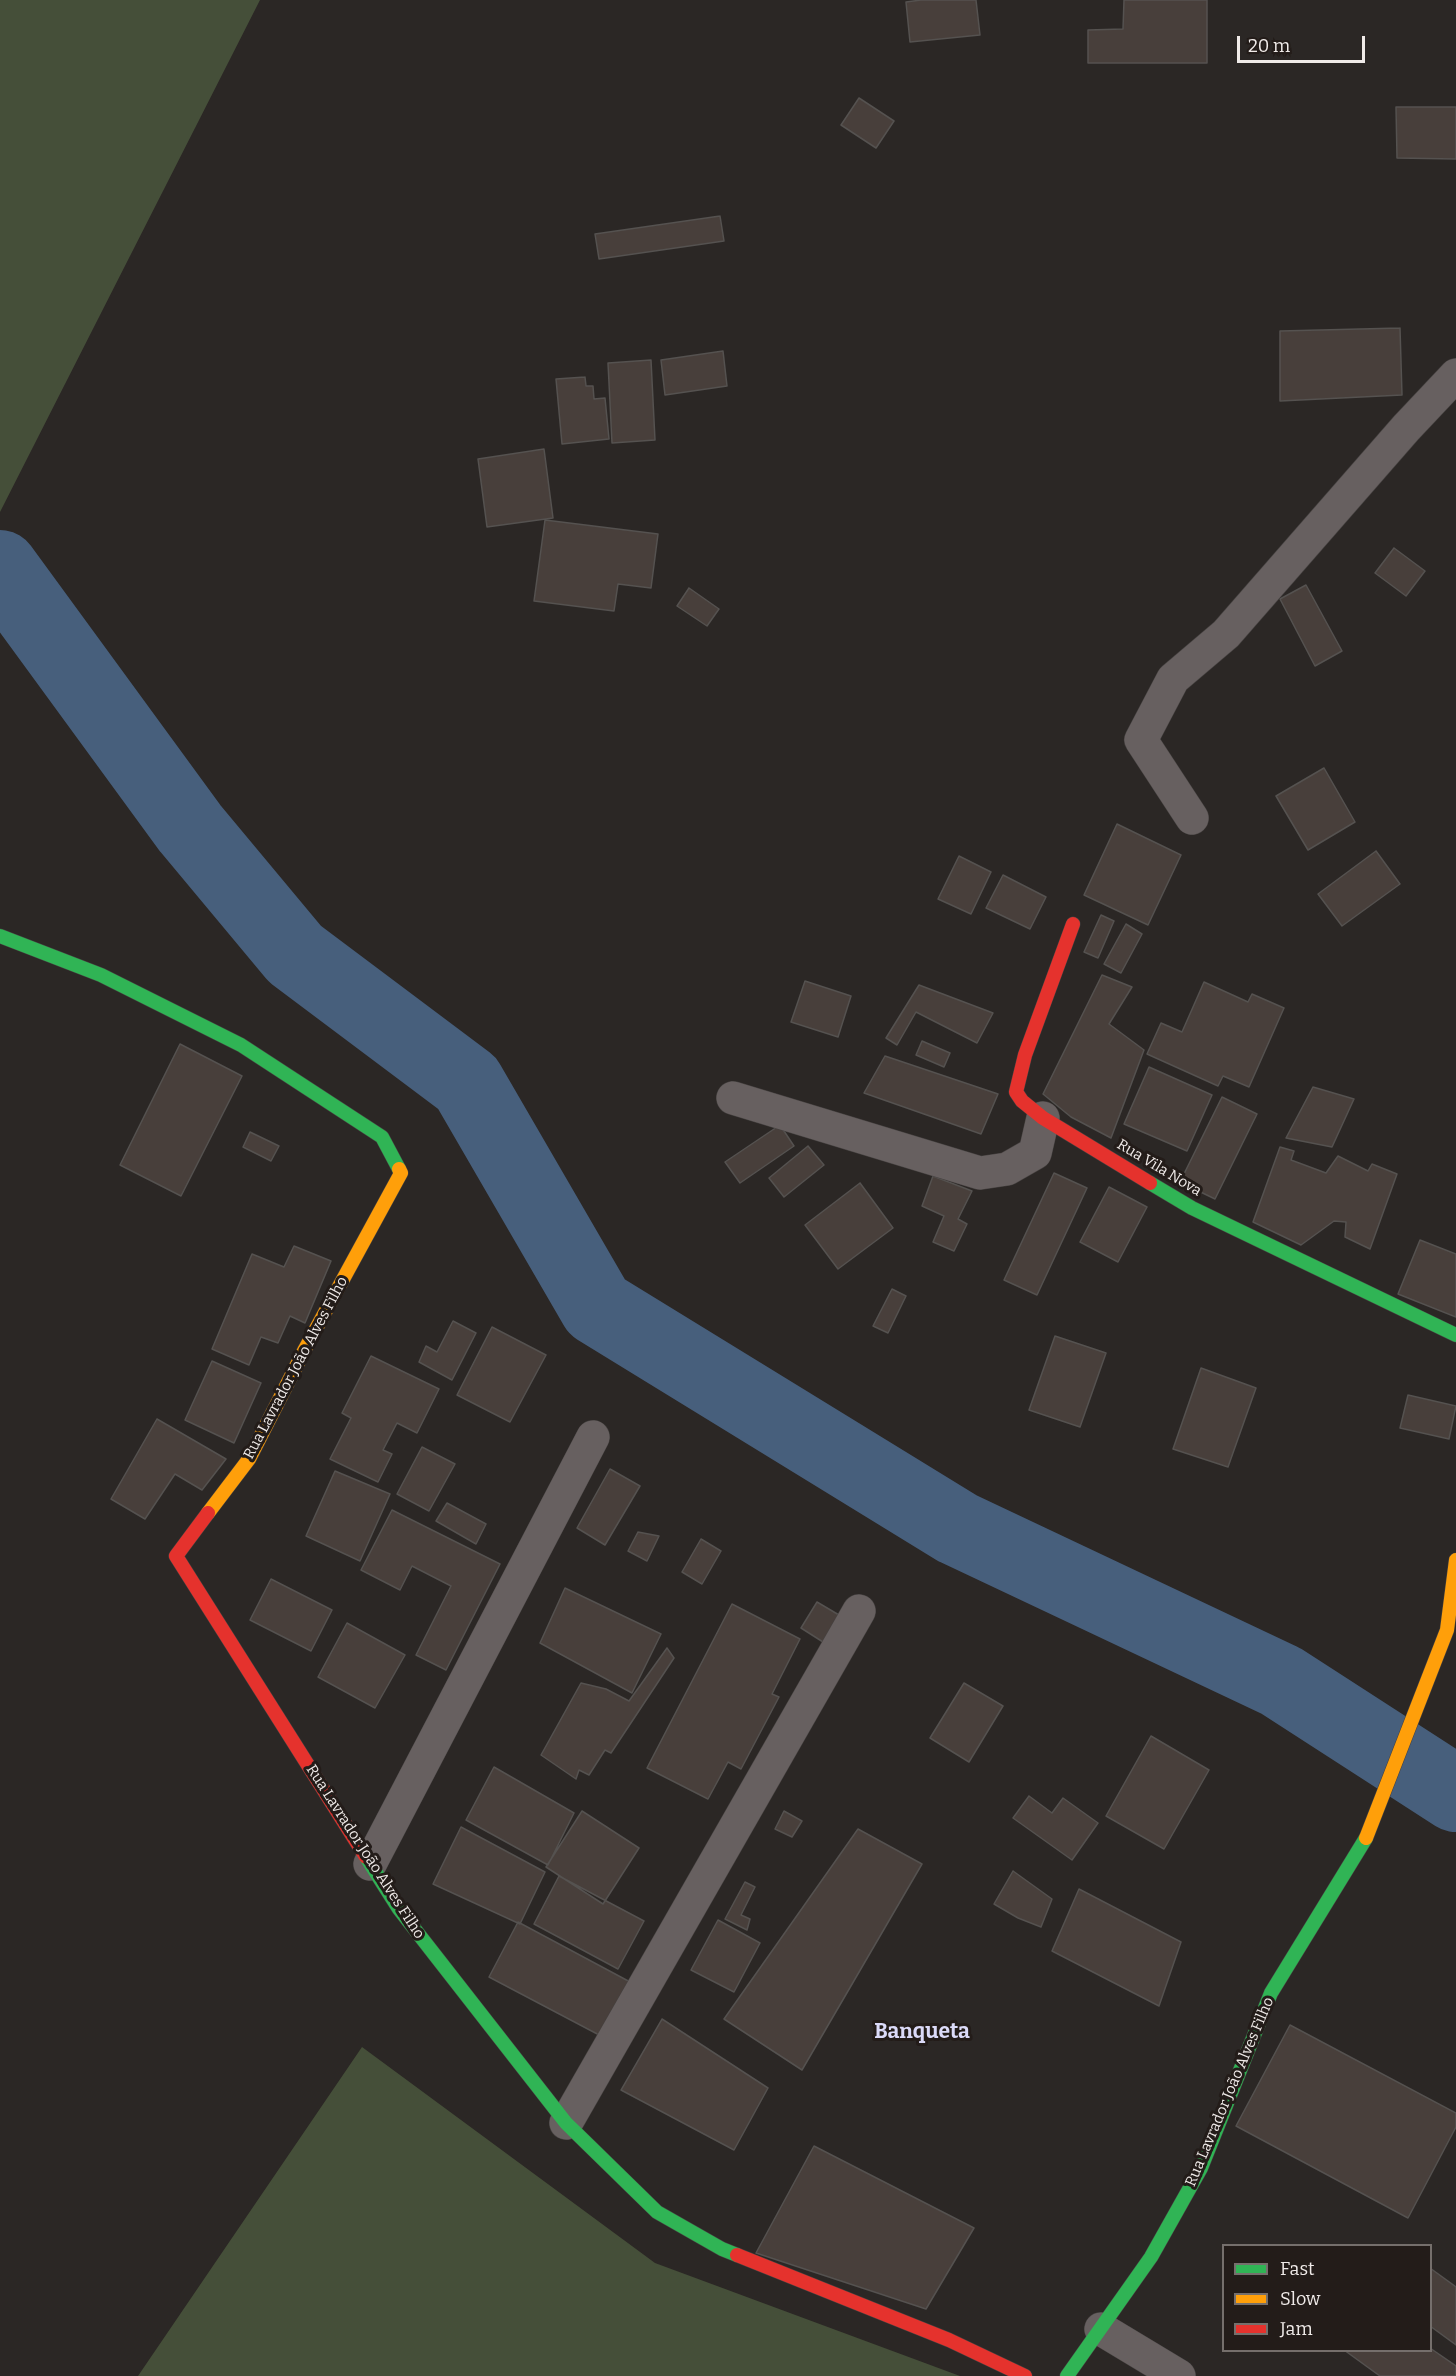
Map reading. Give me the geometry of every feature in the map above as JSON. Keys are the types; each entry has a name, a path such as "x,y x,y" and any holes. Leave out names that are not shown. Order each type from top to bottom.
{"street":[{"path":"1192,818 1142,740 1173,679 1226,634 1406,428 1456,375"},
{"name":"Rua Vila Nova","path":"1073,924 1025,1055 1016,1092 1022,1101 1043,1118 1192,1208 1456,1335"},
{"name":"Rua Lavrador João Alves Filho","path":"0,936 101,975 241,1045 382,1137 401,1173 305,1349 249,1459 176,1556 370,1864 435,1958 566,2123 657,2212 722,2249 949,2340 1025,2376"},
{"path":"733,1098 980,1173 1007,1169 1035,1153 1043,1118"},
{"path":"370,1864 593,1437"},
{"name":"Rua Lavrador João Alves Filho","path":"1067,2376 1151,2257 1201,2168 1271,1994 1368,1835 1447,1630 1456,1560"},
{"path":"566,2123 859,1611"},
{"path":"1101,2330 1179,2376"}],"green space":[{"path":"0,0 260,0 0,512"},
{"path":"362,2047 655,2263 960,2376 138,2376"}],"building":[{"path":"976,0 980,35 910,42 906,2"},
{"path":"1124,0 1207,0 1207,63 1088,63 1088,30 1123,29"},
{"path":"859,98 894,121 876,148 841,125"},
{"path":"1396,107 1456,107 1456,159 1397,158"},
{"path":"720,216 724,241 599,259 595,234"},
{"path":"1400,328 1402,395 1280,401 1280,331"},
{"path":"723,351 727,386 665,395 661,360"},
{"path":"651,360 655,440 612,443 608,363"},
{"path":"585,377 586,386 593,386 594,399 605,398 609,439 562,444 556,379"},
{"path":"544,449 553,518 487,527 478,459"},
{"path":"545,520 658,534 651,588 618,584 614,611 534,601"},
{"path":"1394,548 1425,571 1406,596 1375,573"},
{"path":"1306,585 1342,651 1315,666 1280,599"},
{"path":"689,588 719,609 707,626 677,606"},
{"path":"1324,768 1355,822 1308,850 1276,796"},
{"path":"1117,824 1181,855 1148,925 1084,895"},
{"path":"1376,851 1400,884 1342,926 1318,894"},
{"path":"959,856 991,872 971,914 938,899"},
{"path":"1003,875 1046,897 1030,929 986,908"},
{"path":"1101,915 1114,921 1098,958 1084,952"},
{"path":"1126,924 1142,934 1121,973 1104,964"},
{"path":"1102,975 1132,987 1109,1024 1144,1050 1111,1138 1071,1117 1043,1094"},
{"path":"805,981 851,996 838,1037 791,1022"},
{"path":"1204,982 1248,1002 1252,994 1284,1008 1249,1087 1223,1076 1218,1086 1147,1054 1161,1023 1182,1032"},
{"path":"919,985 993,1013 977,1043 916,1012 897,1045 886,1038"},
{"path":"922,1041 950,1053 944,1067 916,1055"},
{"path":"180,1044 242,1076 181,1196 120,1165"},
{"path":"885,1056 998,1094 981,1134 864,1093"},
{"path":"1149,1067 1212,1095 1187,1151 1124,1124"},
{"path":"1313,1087 1354,1099 1332,1147 1286,1138"},
{"path":"1222,1097 1257,1114 1215,1199 1180,1182"},
{"path":"780,1125 794,1146 740,1183 725,1162"},
{"path":"250,1132 279,1146 271,1161 243,1147"},
{"path":"808,1146 824,1165 784,1197 769,1178"},
{"path":"1280,1147 1294,1151 1291,1160 1326,1173 1338,1156 1368,1171 1372,1164 1397,1174 1370,1249 1345,1237 1346,1222 1334,1221 1301,1245 1253,1222"},
{"path":"1054,1173 1087,1188 1037,1295 1004,1280"},
{"path":"933,1176 972,1191 958,1219 967,1224 954,1251 933,1242 944,1216 922,1206"},
{"path":"860,1183 893,1228 838,1269 805,1225"},
{"path":"1109,1187 1147,1207 1118,1262 1080,1242"},
{"path":"1420,1240 1456,1254 1456,1317 1398,1294"},
{"path":"294,1246 331,1261 305,1323 290,1316 278,1343 261,1337 249,1365 212,1349 252,1254 284,1267"},
{"path":"892,1289 906,1296 888,1333 873,1326"},
{"path":"453,1321 476,1333 452,1380 419,1362 426,1346 437,1352"},
{"path":"492,1327 546,1355 510,1422 457,1395"},
{"path":"1055,1336 1106,1353 1080,1427 1029,1410"},
{"path":"371,1356 439,1389 417,1433 397,1423 383,1450 392,1454 378,1482 330,1459 351,1418 342,1413"},
{"path":"212,1361 261,1383 234,1443 185,1420"},
{"path":"1201,1368 1256,1388 1228,1467 1173,1449"},
{"path":"1408,1395 1456,1406 1449,1439 1400,1428"},
{"path":"157,1419 226,1459 202,1490 175,1474 145,1519 111,1499"},
{"path":"422,1447 455,1464 429,1511 397,1494"},
{"path":"610,1469 640,1486 605,1545 577,1528"},
{"path":"335,1471 390,1494 360,1561 306,1536"},
{"path":"447,1503 486,1524 476,1544 436,1521"},
{"path":"392,1510 500,1564 446,1670 416,1655 451,1586 412,1566 400,1590 361,1570"},
{"path":"638,1532 659,1536 647,1561 628,1551"},
{"path":"701,1539 721,1551 702,1584 682,1572"},
{"path":"271,1579 332,1610 311,1651 250,1620"},
{"path":"565,1588 661,1634 632,1693 540,1643"},
{"path":"817,1602 839,1615 823,1642 801,1628"},
{"path":"732,1604 800,1639 772,1694 779,1697 741,1769 728,1762 708,1799 647,1768"},
{"path":"347,1623 405,1655 375,1708 318,1677"},
{"path":"667,1648 674,1658 611,1753 605,1750 589,1775 579,1770 576,1779 541,1755 581,1683 606,1689 629,1701"},
{"path":"964,1683 1003,1706 969,1762 930,1738"},
{"path":"1151,1736 1209,1770 1164,1849 1106,1816"},
{"path":"494,1767 574,1813 548,1865 466,1820"},
{"path":"1029,1796 1052,1813 1063,1798 1098,1823 1072,1860 1013,1818"},
{"path":"582,1811 639,1848 603,1904 546,1867"},
{"path":"784,1811 802,1821 792,1837 775,1829"},
{"path":"461,1827 545,1872 520,1924 433,1884"},
{"path":"858,1829 922,1864 802,2070 724,2019"},
{"path":"1013,1871 1052,1899 1041,1927 1018,1918 994,1904"},
{"path":"559,1876 644,1921 618,1969 534,1924"},
{"path":"745,1882 755,1887 741,1915 750,1919 747,1930 725,1919"},
{"path":"1079,1889 1181,1942 1159,2006 1052,1951"},
{"path":"718,1920 760,1943 734,1992 691,1970"},
{"path":"518,1922 632,1983 603,2037 489,1977"},
{"path":"662,2019 768,2088 734,2150 621,2090"},
{"path":"1290,2025 1456,2113 1456,2127 1408,2218 1236,2126"},
{"path":"814,2146 974,2228 926,2309 756,2253"},
{"path":"1432,2269 1456,2287 1456,2345 1432,2327"},
{"path":"1432,2349 1456,2366 1456,2376 1380,2376 1347,2352 1432,2352"}],"waterway":[{"path":"0,568 190,828 295,954 467,1083 597,1307 957,1528 1281,1681 1456,1794"}],"traffic: fast":[{"path":"0,936 101,975 241,1045 382,1137 399,1169"},
{"path":"1150,1183 1192,1208 1456,1335"},
{"path":"1067,2376 1151,2257 1201,2168 1271,1993 1366,1838"},
{"path":"366,1857 399,1909 566,2123 657,2212 722,2249 737,2255"}],"traffic: slow":[{"path":"208,1513 249,1459 305,1349 401,1173 399,1169"},
{"path":"1366,1838 1447,1630 1456,1560"}],"traffic: jam":[{"path":"1073,924 1025,1055 1016,1092 1022,1101 1043,1118 1150,1183"},
{"path":"208,1513 176,1556 366,1857"},
{"path":"737,2255 949,2340 1025,2376"}],"district":[{"name":"Banqueta","path":"922,2032"}]}
